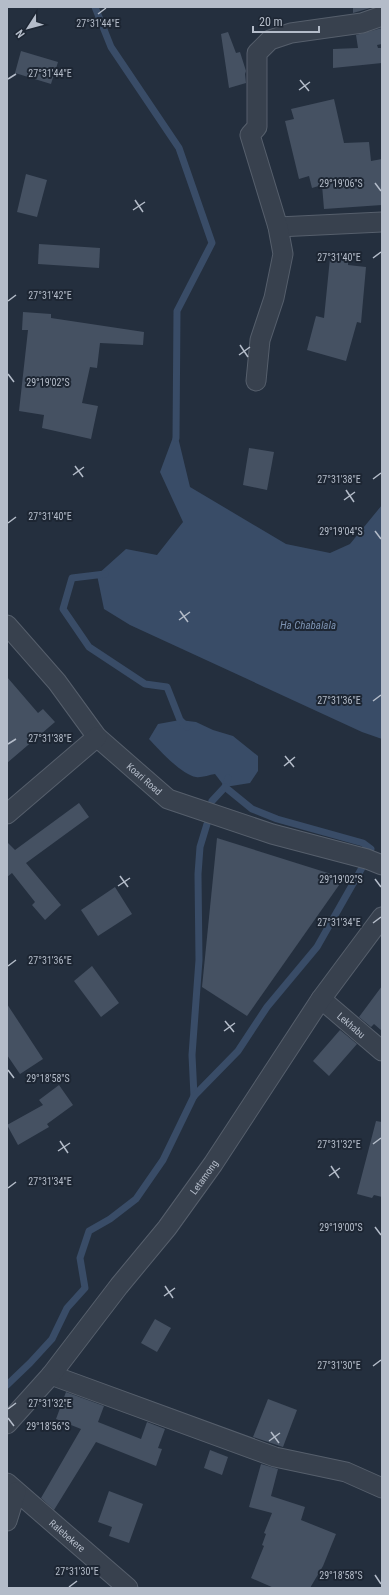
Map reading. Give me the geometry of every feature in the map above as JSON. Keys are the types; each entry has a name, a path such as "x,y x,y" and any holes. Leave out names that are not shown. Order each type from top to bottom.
{"street":[{"path":"256,380 260,340 274,298 282,254 278,227 250,135 257,127 257,54 270,40 291,34 362,23 382,16"},
{"path":"278,227 382,222"},
{"name":"Koari Road","path":"7,625 57,682 97,737 168,799 272,834 367,859 382,865"},
{"path":"7,814 97,737"},
{"name":"Letamong","path":"7,1424 51,1375 119,1286 167,1228 218,1157 321,999 382,917"},
{"name":"Lekhabu","path":"321,999 382,1051"},
{"path":"51,1375 275,1457 346,1472 382,1488"},
{"path":"7,1521 12,1487"},
{"name":"Ralebekere","path":"12,1487 128,1588"}],"water":[{"name":"Ha Chabalala","path":"176,429 190,487 286,544 330,553 350,544 382,505 382,739 362,732 130,625 104,609 97,575 126,549 157,555 183,522 160,472"},
{"path":"180,720 196,722 213,730 233,736 258,756 258,771 250,783 225,787 215,774 196,777 177,767 149,739 158,724"}],"building":[{"path":"353,7 374,7 353,13"},
{"path":"382,28 382,44 377,45 378,48 382,48 382,63 333,68 333,49 358,48 356,35"},
{"path":"228,32 236,53 240,52 246,71 246,83 229,88 221,34"},
{"path":"21,51 58,62 51,84 15,73"},
{"path":"334,99 344,143 369,142 371,161 382,159 382,205 324,209 322,185 312,188 309,176 299,179 285,121 294,119 291,109"},
{"path":"26,174 47,180 37,217 17,212"},
{"path":"39,244 100,248 99,268 38,264"},
{"path":"330,258 348,260 348,265 366,267 361,323 357,322 346,361 307,350 316,316 324,318"},
{"path":"23,312 51,314 51,318 144,332 143,345 100,343 97,368 90,367 82,403 98,406 91,439 42,428 44,415 19,411 28,330 22,330"},
{"path":"249,448 274,452 267,490 243,485"},
{"path":"7,677 38,713 43,709 55,722 7,763"},
{"path":"79,803 89,817 26,863 61,905 45,920 32,905 35,902 12,873 7,877 7,842 15,850"},
{"path":"217,838 344,878 247,1016 202,987"},
{"path":"115,887 132,914 98,936 81,910"},
{"path":"92,966 119,1003 101,1017 74,981"},
{"path":"382,986 382,1031 374,1024 371,1027 359,1017"},
{"path":"7,1004 43,1059 20,1074 7,1055"},
{"path":"340,1030 357,1044 329,1076 313,1061"},
{"path":"59,1085 73,1105 47,1124 49,1127 18,1145 7,1125 43,1105 39,1100"},
{"path":"376,1121 382,1122 382,1197 374,1195 372,1198 357,1194"},
{"path":"155,1319 171,1328 157,1352 141,1343"},
{"path":"66,1392 104,1406 98,1422 141,1439 147,1422 165,1429 158,1448 162,1449 156,1466 96,1442 54,1510 41,1498 81,1429 56,1419"},
{"path":"268,1399 297,1410 283,1447 253,1437"},
{"path":"210,1450 228,1457 222,1475 204,1468"},
{"path":"261,1464 278,1469 271,1496 305,1507 301,1520 336,1534 323,1566 310,1588 274,1588 251,1578 264,1546 262,1545 266,1534 264,1533 272,1513 249,1507"},
{"path":"109,1491 143,1504 129,1543 109,1536 112,1527 98,1522"}],"waterway":[{"path":"95,7 111,47 179,148 212,243 177,311 176,438"},
{"path":"105,574 72,578 63,609 89,647 145,684 167,687 180,720 187,727"},
{"path":"212,801 225,787 228,778"},
{"path":"7,1385 52,1339 67,1308 85,1288 80,1258 89,1231 110,1219 136,1199 163,1160 194,1096 238,1051 267,1007 317,947 367,859 371,849 363,843 277,819 252,809 225,787"},
{"path":"194,1096 192,1055 199,960 198,874 200,847 207,824"}]}
